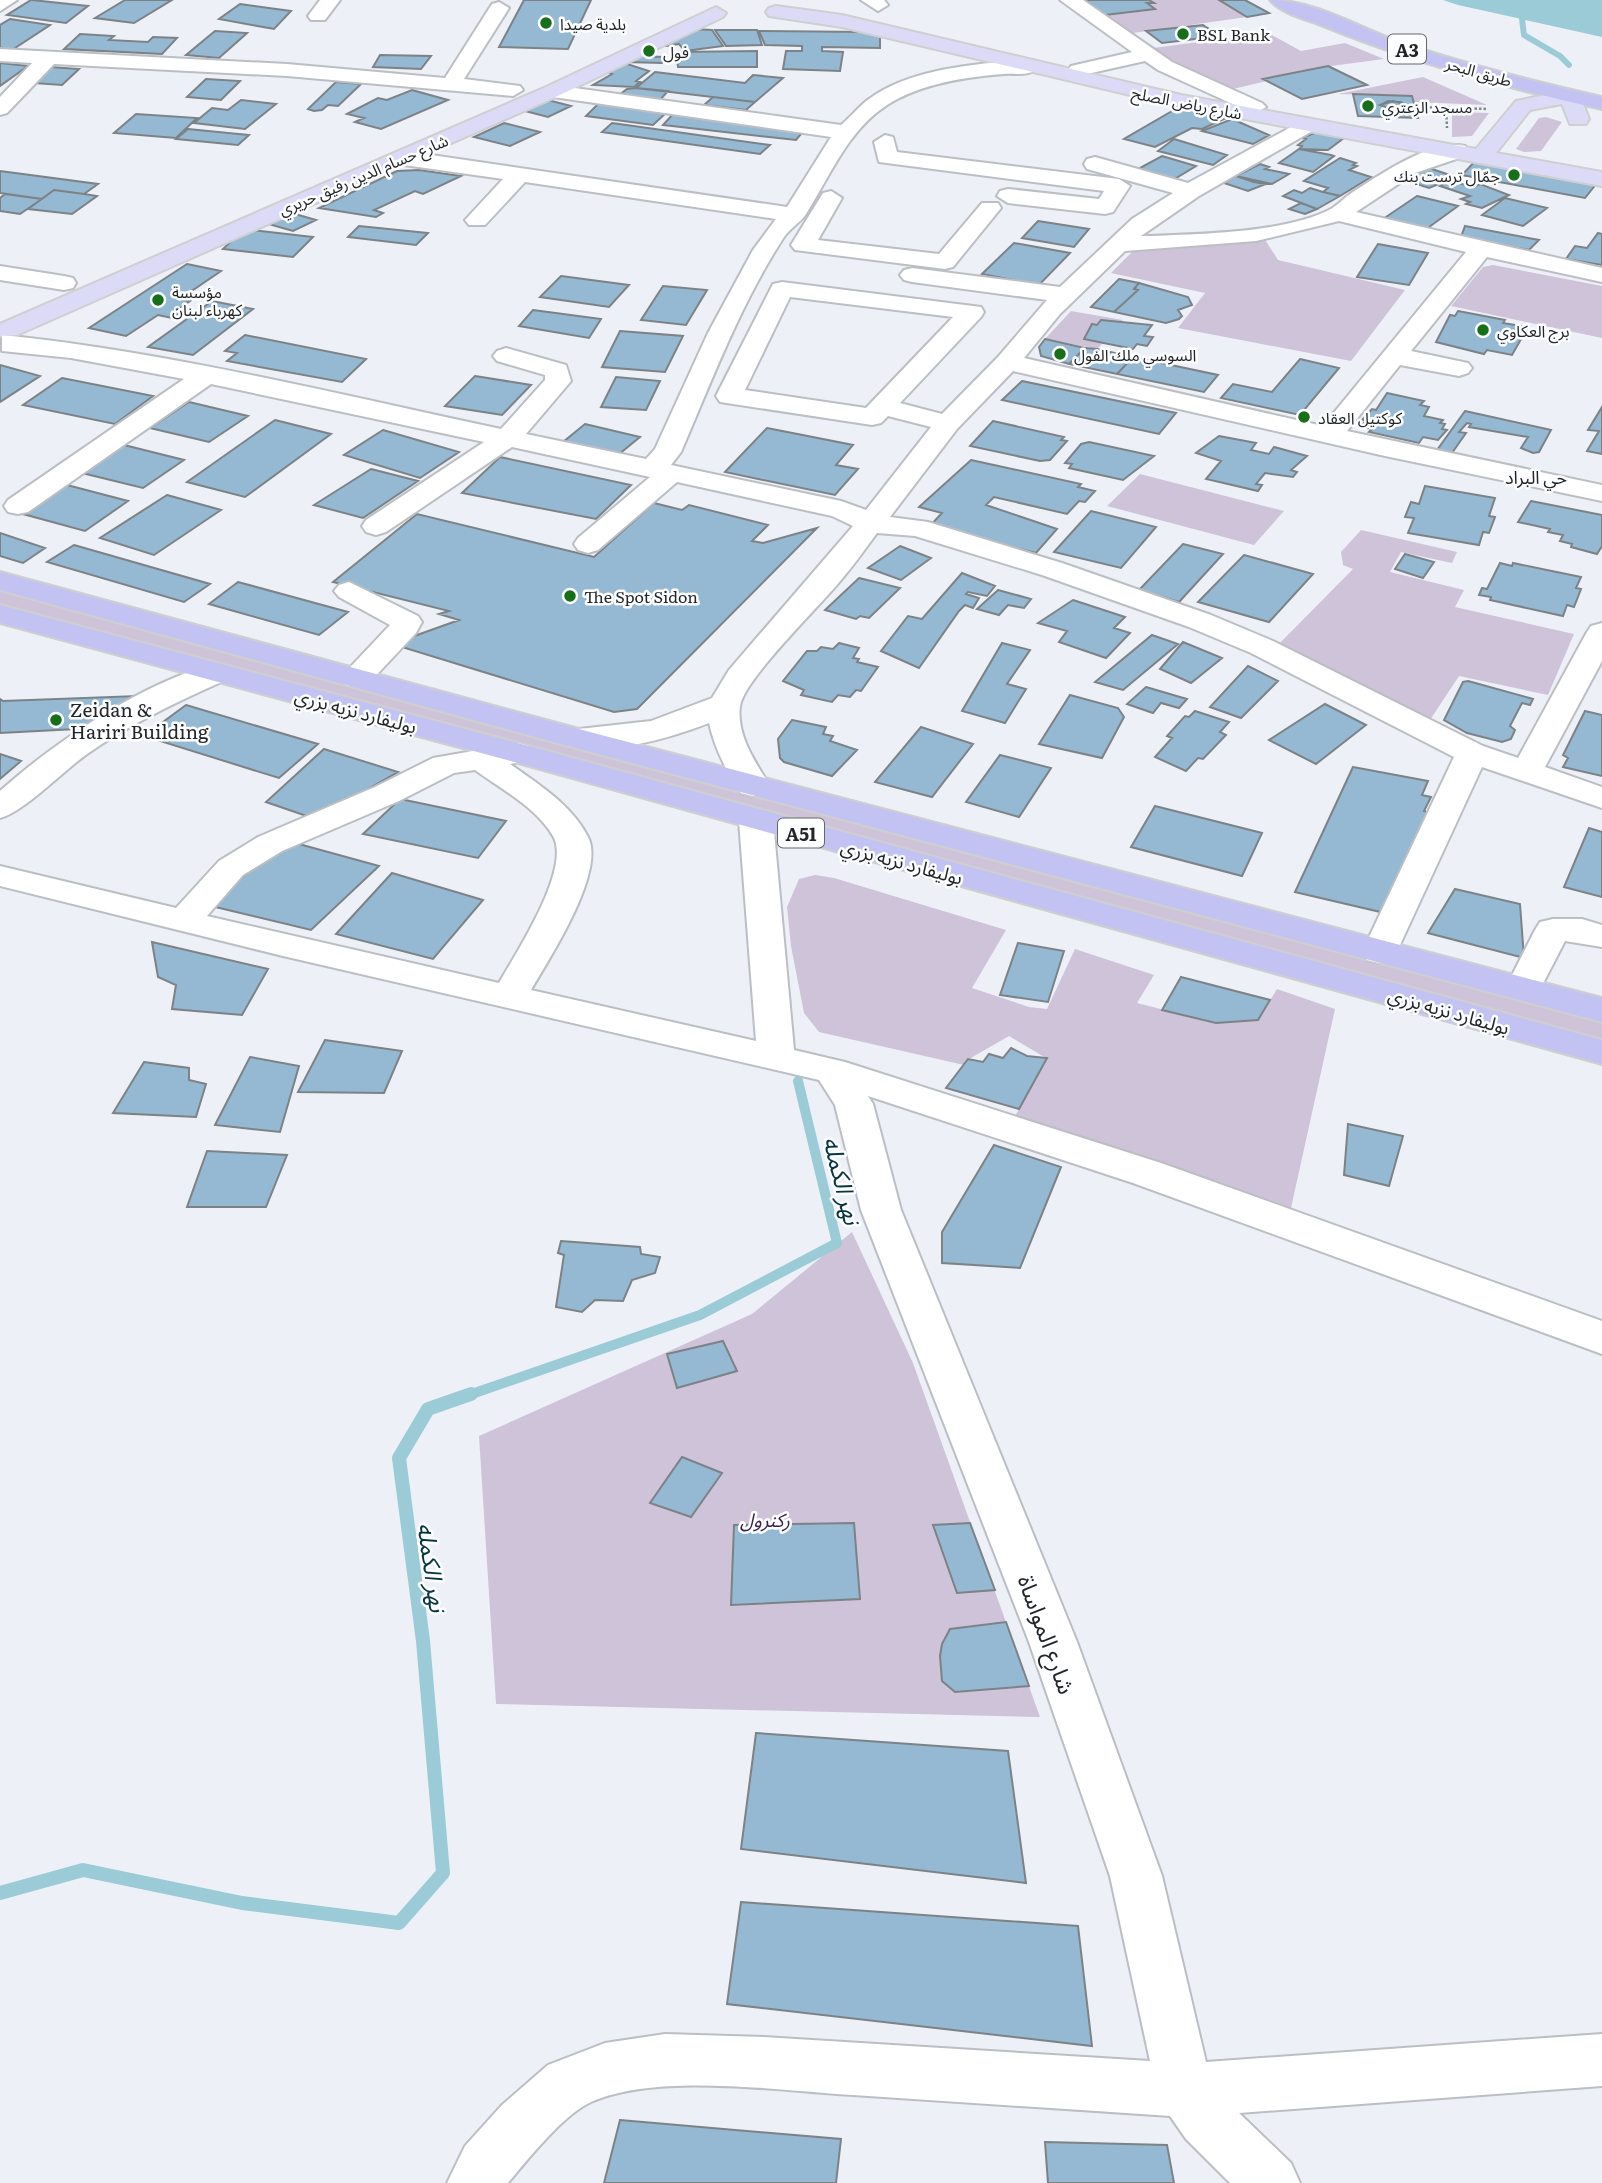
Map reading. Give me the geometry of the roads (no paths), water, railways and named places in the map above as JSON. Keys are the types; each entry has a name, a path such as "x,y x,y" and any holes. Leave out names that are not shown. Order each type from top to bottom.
{"highway":[{"name":"طريق البحر","path":"1280,0 1365,35 1485,73 1602,103"},
{"name":"طريق البحر","path":"1320,0 1411,36 1530,72 1602,90"},
{"path":"1530,72 1570,96 1602,96"},
{"path":"1485,73 1516,86 1524,95 1521,108"},
{"path":"1573,126 1602,117"},
{"name":"بوليفارد نزيه بزري","path":"0,581 753,786 1602,1010"},
{"name":"بوليفارد نزيه بزري","path":"0,614 519,753 756,821 1602,1052"}],"main road":[{"name":"شارع رياض الصلح","path":"1484,152 1139,85 824,9 803,0 766,14 842,21 986,64 1028,67 1310,126 1458,151 1544,159 1602,170"},
{"name":"شارع حسام الدين رفيق حريري","path":"709,9 553,91 2,331 64,283 709,9"},
{"path":"1484,152 1521,108 1570,96 1573,126"},
{"path":"1521,108 1553,112 1573,126"},
{"name":"شارع رياض الصلح","path":"1544,159 1602,179"},
{"path":"288,186 323,192"}],"street":[{"path":"0,5 7,0"},
{"path":"1070,0 1177,72 1255,107"},
{"path":"451,85 499,9"},
{"path":"1078,70 1149,54"},
{"path":"0,55 287,70 513,90"},
{"path":"0,109 47,59"},
{"path":"856,137 887,157 1119,186 1105,207 999,202 945,262 803,245 856,137 866,110 882,99 921,83 986,64"},
{"path":"1139,85 1177,72"},
{"path":"553,91 856,137 1117,170 1191,191"},
{"path":"753,786 732,750 724,720 724,704 740,677 871,524 948,423 1007,362 1058,302 1163,207 1310,126"},
{"path":"588,544 662,471 667,452 721,333 777,230 794,215 856,137"},
{"path":"1119,244 1241,236 1339,214 1361,196 1419,164 1441,153 1458,151"},
{"path":"404,158 794,215"},
{"path":"477,220 519,176"},
{"path":"1339,214 1374,225 1602,275"},
{"path":"1330,435 1481,249"},
{"path":"762,258 1058,302"},
{"path":"0,273 64,283"},
{"path":"782,289 972,312 882,407 872,417 729,396 782,289"},
{"path":"2,331 71,350 207,375 841,509 871,524 918,528 1052,569 1200,621 1262,647 1472,753 1526,774 1602,798"},
{"path":"376,526 508,438 558,381 560,375 557,370 506,356"},
{"path":"1394,356 1459,368"},
{"path":"1007,362 1602,493"},
{"path":"18,506 207,375"},
{"path":"882,407 948,423"},
{"path":"349,592 407,622 356,678"},
{"path":"1526,774 1602,632"},
{"path":"0,808 77,743 215,673"},
{"path":"579,739 650,734 692,720 724,704"},
{"path":"185,919 217,881 258,850 445,765 519,753"},
{"path":"1380,952 1472,753"},
{"path":"480,758 553,814 574,841 575,859 566,892 510,995"},
{"path":"756,821 776,1057"},
{"path":"0,876 306,950 832,1071 1147,1173 1602,1338"},
{"path":"1523,989 1553,930 1582,930 1602,936"},
{"name":"شارع المواساة","path":"832,1071 853,1104 881,1210 1053,1642 1136,1876 1185,2090 1206,2120 1271,2183"},
{"path":"476,2183 485,2166 522,2124 568,2084 605,2070 665,2060 778,2064 1185,2090 1602,2060"}],"water":[{"path":"1443,0 1602,0 1602,37 1458,5"}],"waterway":[{"name":"نهر الكمله","path":"1522,19 1524,35 1560,56 1569,65"},
{"name":"نهر الكمله","path":"466,1396 700,1315 837,1243 798,1081"},
{"name":"نهر الكمله","path":"0,1893 83,1870 242,1903 399,1923 443,1873 423,1641 399,1458 428,1409 471,1394"}],"place":[{"name":"بلدية صيدا","path":"546,23"},
{"name":"BSL Bank","path":"1183,34"},
{"name":"فول","path":"649,51"},
{"name":"مسجد الزعتري","path":"1368,106"},
{"name":"جمّال ترست بنك","path":"1514,175"},
{"name":"مؤسسة كهرباء لبنان","path":"158,300"},
{"name":"برج العكاوي","path":"1483,330"},
{"name":"السوسي ملك الفول","path":"1060,354"},
{"name":"كوكتيل العقاد","path":"1304,417"},
{"name":"The Spot Sidon","path":"570,596"},
{"name":"Zeidan & Hariri Building","path":"56,720"}],"district":[{"name":"حي البراد","path":"1536,476"}],"park label":[{"name":"ركنرول","path":"765,1519"}]}
